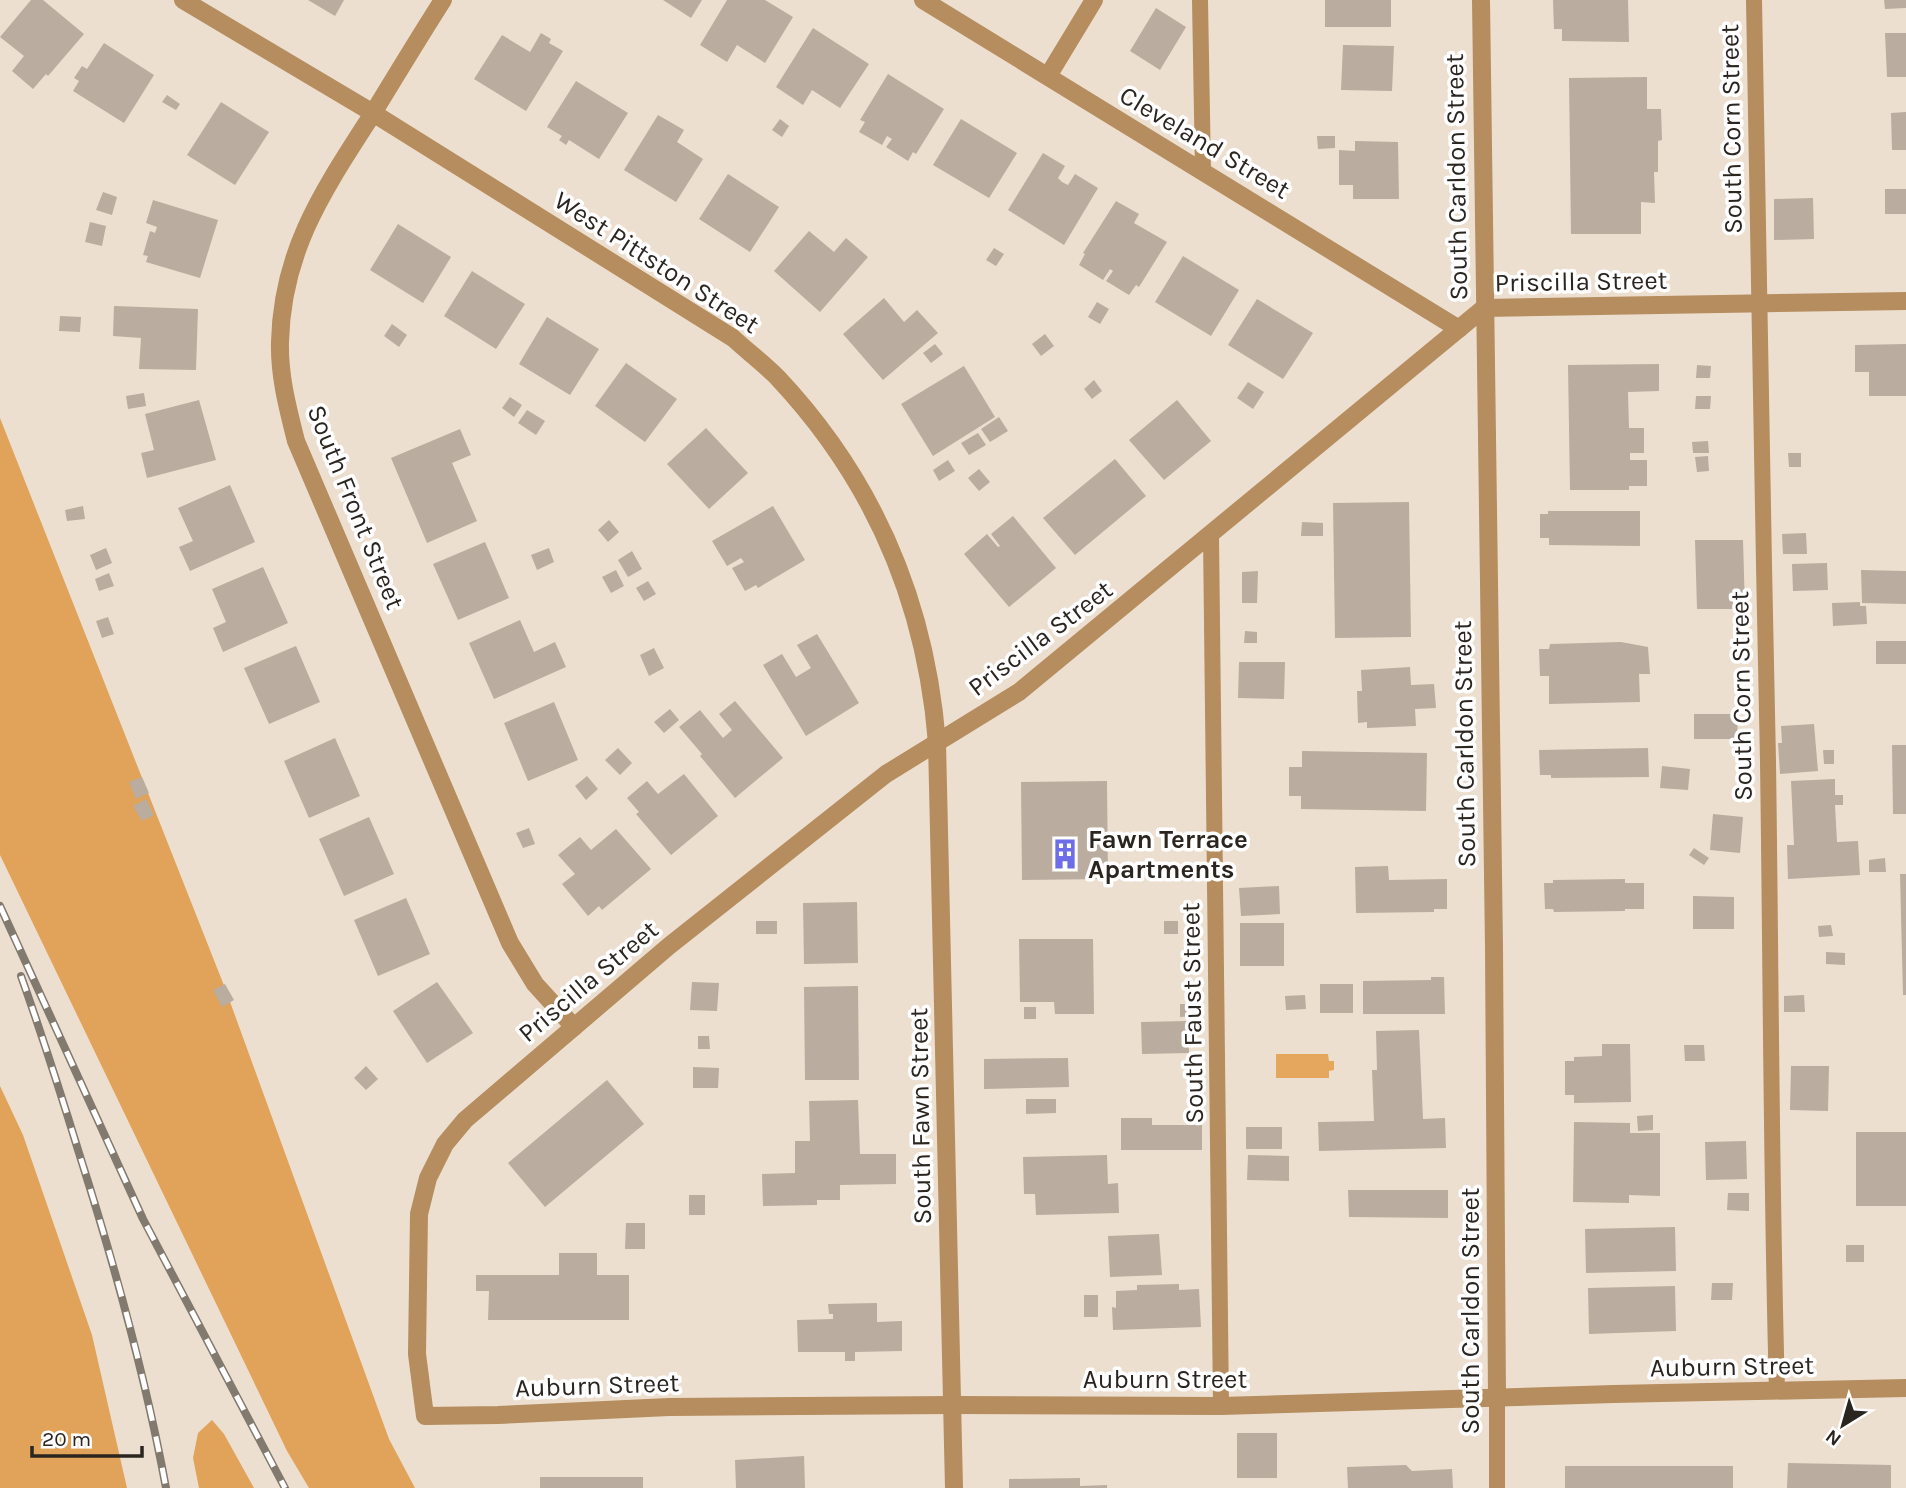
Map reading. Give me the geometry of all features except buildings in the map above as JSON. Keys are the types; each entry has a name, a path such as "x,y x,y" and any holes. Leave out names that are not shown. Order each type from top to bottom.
{"street":[{"name":"West Pittston Street","path":"183,0 373,113 733,338 776,377 827,436 868,501 894,554 919,628 934,704 937,743"},
{"name":"South Front Street","path":"443,0 325,189 302,234 287,282 280,342 284,392 296,441 510,943 536,984 574,1027"},
{"name":"Cleveland Street","path":"923,0 1459,328"},
{"path":"1048,76 1094,0"},
{"name":"South Carldon Street","path":"1480,0 1494,960 1497,1398"},
{"name":"Priscilla Street","path":"425,1416 417,1354 419,1214 428,1178 444,1144 466,1120 669,946 886,774 1019,692 1484,308 1906,301"},
{"name":"South Fawn Street","path":"937,743 954,1488"},
{"name":"Auburn Street","path":"425,1416 669,1407 1221,1406 1906,1388"}],"lane":[{"path":"1200,0 1203,171"},
{"name":"South Corn Street","path":"1754,0 1777,1391"},
{"name":"South Faust Street","path":"1211,536 1221,1406"},
{"name":"South Carldon Street","path":"1497,1398 1497,1488"}],"shaded area":[{"path":"0,418 225,988 389,1439 415,1488 309,1488 287,1451 0,855"},
{"path":"1276,1054 1328,1054 1329,1061 1334,1061 1334,1070 1329,1071 1329,1078 1276,1078"},
{"path":"0,1086 23,1135 92,1335 127,1488 0,1488"},
{"path":"212,1420 224,1434 254,1488 199,1488 193,1458 198,1433"}],"railway":[{"path":"0,906 143,1219 285,1488"},
{"path":"21,976 116,1277 166,1488"}],"place":[{"name":"Fawn Terrace Apartments","path":"1065,854"}]}
